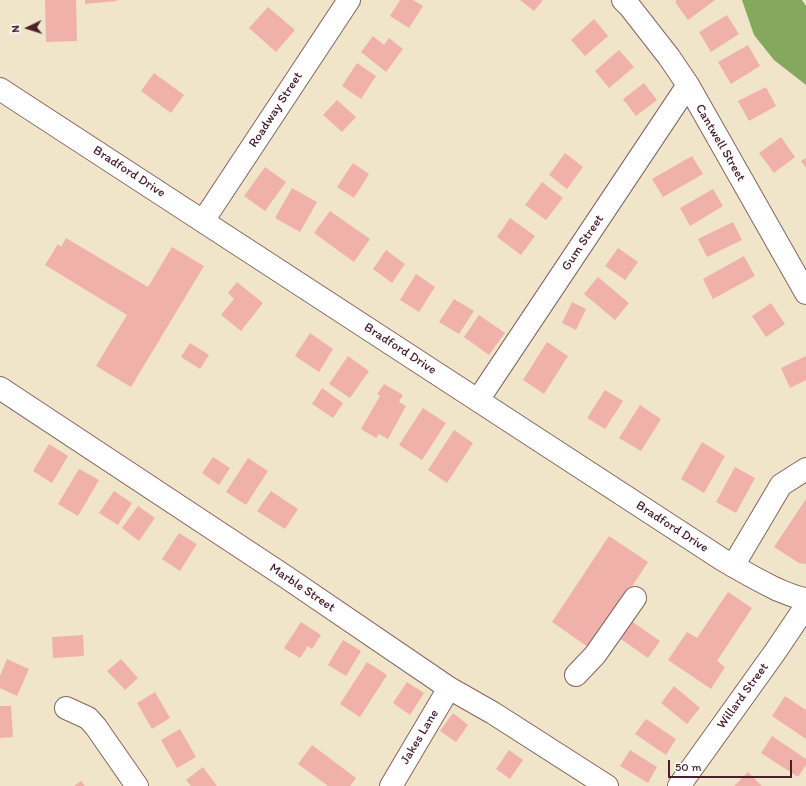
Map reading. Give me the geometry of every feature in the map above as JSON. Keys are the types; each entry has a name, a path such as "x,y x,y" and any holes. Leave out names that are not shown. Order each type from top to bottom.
{"street":[{"name":"Roadway Street","path":"203,221 349,0"},
{"name":"Cantwell Street","path":"623,0 669,57 688,86 805,288"},
{"name":"Gum Street","path":"478,400 688,86"},
{"name":"Bradford Drive","path":"0,89 733,566 755,579 784,592 806,599"},
{"name":"Marble Street","path":"0,388 449,688 493,713 607,786"},
{"path":"733,566 781,484 806,469"},
{"path":"576,675 595,655 635,598"},
{"name":"Willard Street","path":"679,786 806,606"},
{"name":"Jakes Lane","path":"391,786 449,688"},
{"path":"66,708 88,718 96,727 137,786"}],"green space":[{"path":"742,0 802,0 806,6 806,85 774,60 754,35"}],"building":[{"path":"45,0 76,0 77,41 46,42"},
{"path":"85,0 117,0 117,1 85,4"},
{"path":"400,0 413,0 423,6 409,28 390,16"},
{"path":"520,0 543,0 534,11"},
{"path":"677,0 715,0 688,20 675,2"},
{"path":"268,7 295,30 276,52 249,28"},
{"path":"727,15 739,34 711,52 699,32"},
{"path":"594,19 608,36 585,56 571,40"},
{"path":"373,36 384,45 389,38 403,49 386,72 361,52"},
{"path":"748,45 760,66 731,84 718,62"},
{"path":"619,50 634,67 609,88 595,71"},
{"path":"357,63 376,76 361,99 342,86"},
{"path":"154,73 184,95 171,113 141,91"},
{"path":"644,83 657,100 636,116 623,99"},
{"path":"766,87 776,106 749,121 738,101"},
{"path":"337,100 356,117 342,132 323,115"},
{"path":"781,137 795,157 774,173 759,153"},
{"path":"565,153 583,167 567,189 549,175"},
{"path":"692,156 703,174 663,197 652,179"},
{"path":"806,158 806,168 801,161"},
{"path":"353,163 369,174 354,198 337,187"},
{"path":"265,167 286,182 265,211 244,196"},
{"path":"542,182 563,198 546,220 525,205"},
{"path":"292,188 317,202 300,232 275,218"},
{"path":"713,189 723,206 690,226 680,208"},
{"path":"330,211 370,239 354,262 314,233"},
{"path":"510,218 535,236 521,255 497,237"},
{"path":"733,222 742,240 707,257 698,239"},
{"path":"66,238 148,287 172,247 204,266 131,387 96,366 127,315 45,265 58,244 61,247"},
{"path":"618,248 638,262 625,280 605,266"},
{"path":"386,250 405,264 392,283 373,269"},
{"path":"744,256 755,276 713,299 703,279"},
{"path":"416,274 435,287 419,312 400,300"},
{"path":"598,277 629,303 615,320 584,294"},
{"path":"237,282 263,303 241,331 221,315 234,299 228,293"},
{"path":"454,299 474,311 459,334 439,322"},
{"path":"572,302 586,309 576,330 562,323"},
{"path":"771,303 785,324 766,337 752,316"},
{"path":"479,315 505,333 489,355 464,337"},
{"path":"310,333 333,349 319,372 295,356"},
{"path":"547,342 568,356 544,394 523,380"},
{"path":"190,343 209,355 200,369 181,357"},
{"path":"348,356 369,371 350,398 329,384"},
{"path":"806,356 806,380 790,388 781,368"},
{"path":"384,384 403,395 399,402 406,406 388,439 379,434 376,438 361,429 380,396 377,394"},
{"path":"322,388 343,403 333,418 312,404"},
{"path":"605,390 623,401 605,429 587,418"},
{"path":"640,405 661,419 641,451 619,438"},
{"path":"423,408 446,423 422,460 399,445"},
{"path":"454,430 473,443 447,483 428,470"},
{"path":"702,442 725,456 704,493 681,479"},
{"path":"49,444 68,456 52,483 33,471"},
{"path":"213,457 230,468 219,485 202,473"},
{"path":"248,458 268,471 246,505 226,492"},
{"path":"735,467 755,478 736,513 716,502"},
{"path":"79,469 99,480 78,516 58,504"},
{"path":"114,491 132,503 118,525 99,513"},
{"path":"271,491 298,509 285,529 257,511"},
{"path":"806,499 806,564 799,563 774,547"},
{"path":"138,506 155,518 139,541 122,528"},
{"path":"179,533 197,544 180,571 162,559"},
{"path":"609,536 648,562 591,649 552,622"},
{"path":"728,592 752,608 717,661 725,667 711,689 668,660 687,632 697,638"},
{"path":"627,618 660,641 648,658 615,635"},
{"path":"301,622 321,635 312,649 308,646 300,658 284,648"},
{"path":"83,635 84,656 53,658 52,637"},
{"path":"343,640 361,651 346,676 328,665"},
{"path":"7,659 29,669 17,696 0,688 0,676"},
{"path":"121,659 138,678 125,690 107,671"},
{"path":"367,662 387,675 360,717 340,704"},
{"path":"407,682 424,693 410,715 393,703"},
{"path":"674,686 700,708 687,724 661,703"},
{"path":"155,692 170,718 152,729 137,703"},
{"path":"785,696 806,710 806,739 772,716"},
{"path":"0,706 11,706 13,737 0,738"},
{"path":"453,713 468,725 456,742 440,731"},
{"path":"646,719 676,739 666,755 635,734"},
{"path":"180,729 196,757 177,768 161,740"},
{"path":"772,736 806,759 806,765 798,777 761,753"},
{"path":"312,745 356,778 350,786 328,786 298,764"},
{"path":"509,750 523,760 510,779 496,769"},
{"path":"630,750 657,767 648,783 620,766"},
{"path":"203,767 217,786 191,786 186,780"},
{"path":"748,772 762,786 734,786"},
{"path":"81,781 85,786 74,786"}]}
